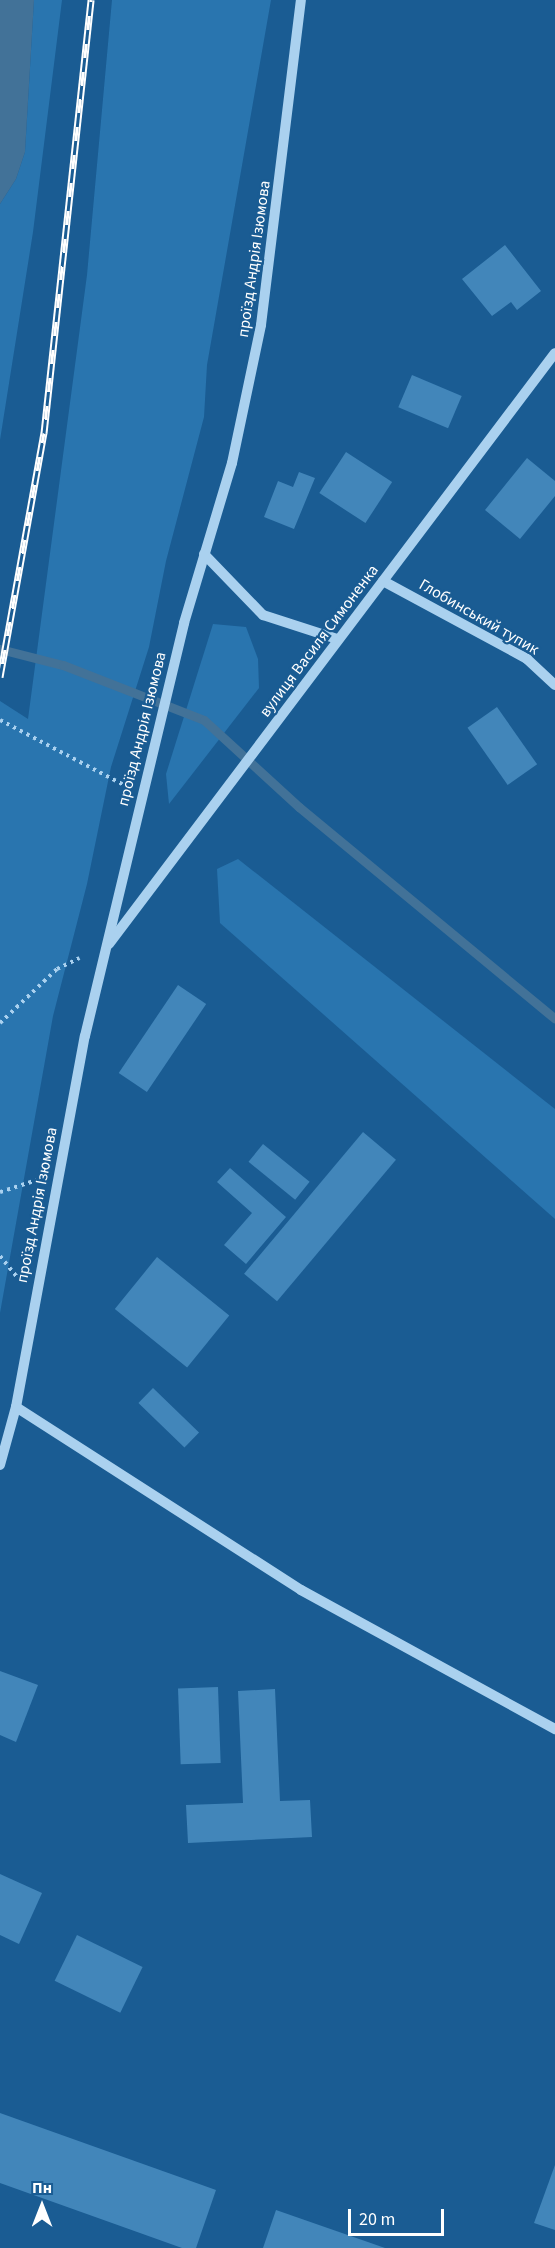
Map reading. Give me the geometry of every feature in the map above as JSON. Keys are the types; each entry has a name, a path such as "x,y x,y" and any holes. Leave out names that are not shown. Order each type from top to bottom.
{"street":[{"name":"проїзд Андрія Ізюмова","path":"0,1465 16,1407 84,1036 107,947 145,775 184,622 232,463 261,325 301,0"},
{"name":"вулиця Василя Симоненка","path":"107,947 337,639 555,353"},
{"path":"204,554 263,615 337,639"},
{"name":"Глобинський тупик","path":"383,581 527,659 555,685"},
{"path":"16,1407 302,1590 555,1729"}],"path":[{"path":"0,720 141,794"},
{"path":"0,1023 57,969 107,947"},
{"path":"0,1192 59,1170"}],"shaded area":[{"path":"0,0 34,0 25,152 16,179 0,204"},
{"path":"34,0 62,0 33,232 0,440 0,204 16,179 25,152"},
{"path":"112,0 271,0 207,365 204,417 166,561 149,647 111,767 87,884 53,1016 0,1313 0,701 28,719 87,275"},
{"path":"213,624 246,627 258,659 259,688 169,804 166,774"},
{"path":"238,859 555,1109 555,1219 220,923 217,869"}],"building":[{"path":"505,245 541,291 517,310 511,302 492,316 462,279"},
{"path":"412,375 462,396 448,428 398,407"},
{"path":"346,452 392,482 365,523 319,493"},
{"path":"527,458 555,481 555,496 520,539 485,510"},
{"path":"299,472 315,478 294,529 264,517 278,481 293,487"},
{"path":"497,707 537,764 508,785 468,728"},
{"path":"178,985 206,1004 147,1092 119,1073"},
{"path":"363,1132 396,1160 277,1301 244,1274"},
{"path":"263,1144 310,1182 295,1200 249,1162"},
{"path":"230,1168 286,1217 246,1264 224,1245 252,1213 217,1182"},
{"path":"157,1257 229,1316 187,1368 115,1309"},
{"path":"153,1388 199,1432 184,1448 138,1403"},
{"path":"0,1671 38,1685 16,1742 0,1735"},
{"path":"218,1687 221,1763 181,1764 178,1688"},
{"path":"275,1689 280,1801 310,1800 312,1837 188,1843 186,1805 243,1803 238,1691"},
{"path":"0,1874 42,1893 19,1944 0,1935"},
{"path":"77,1935 143,1967 120,2013 55,1981"},
{"path":"0,2113 216,2190 196,2248 182,2248 0,2183"},
{"path":"555,2165 555,2230 534,2223"},
{"path":"276,2210 385,2248 263,2248"}],"waterway":[{"path":"0,649 63,665 204,720 299,807 555,1019"}],"railway":[{"path":"0,677 44,433 91,0"}]}
